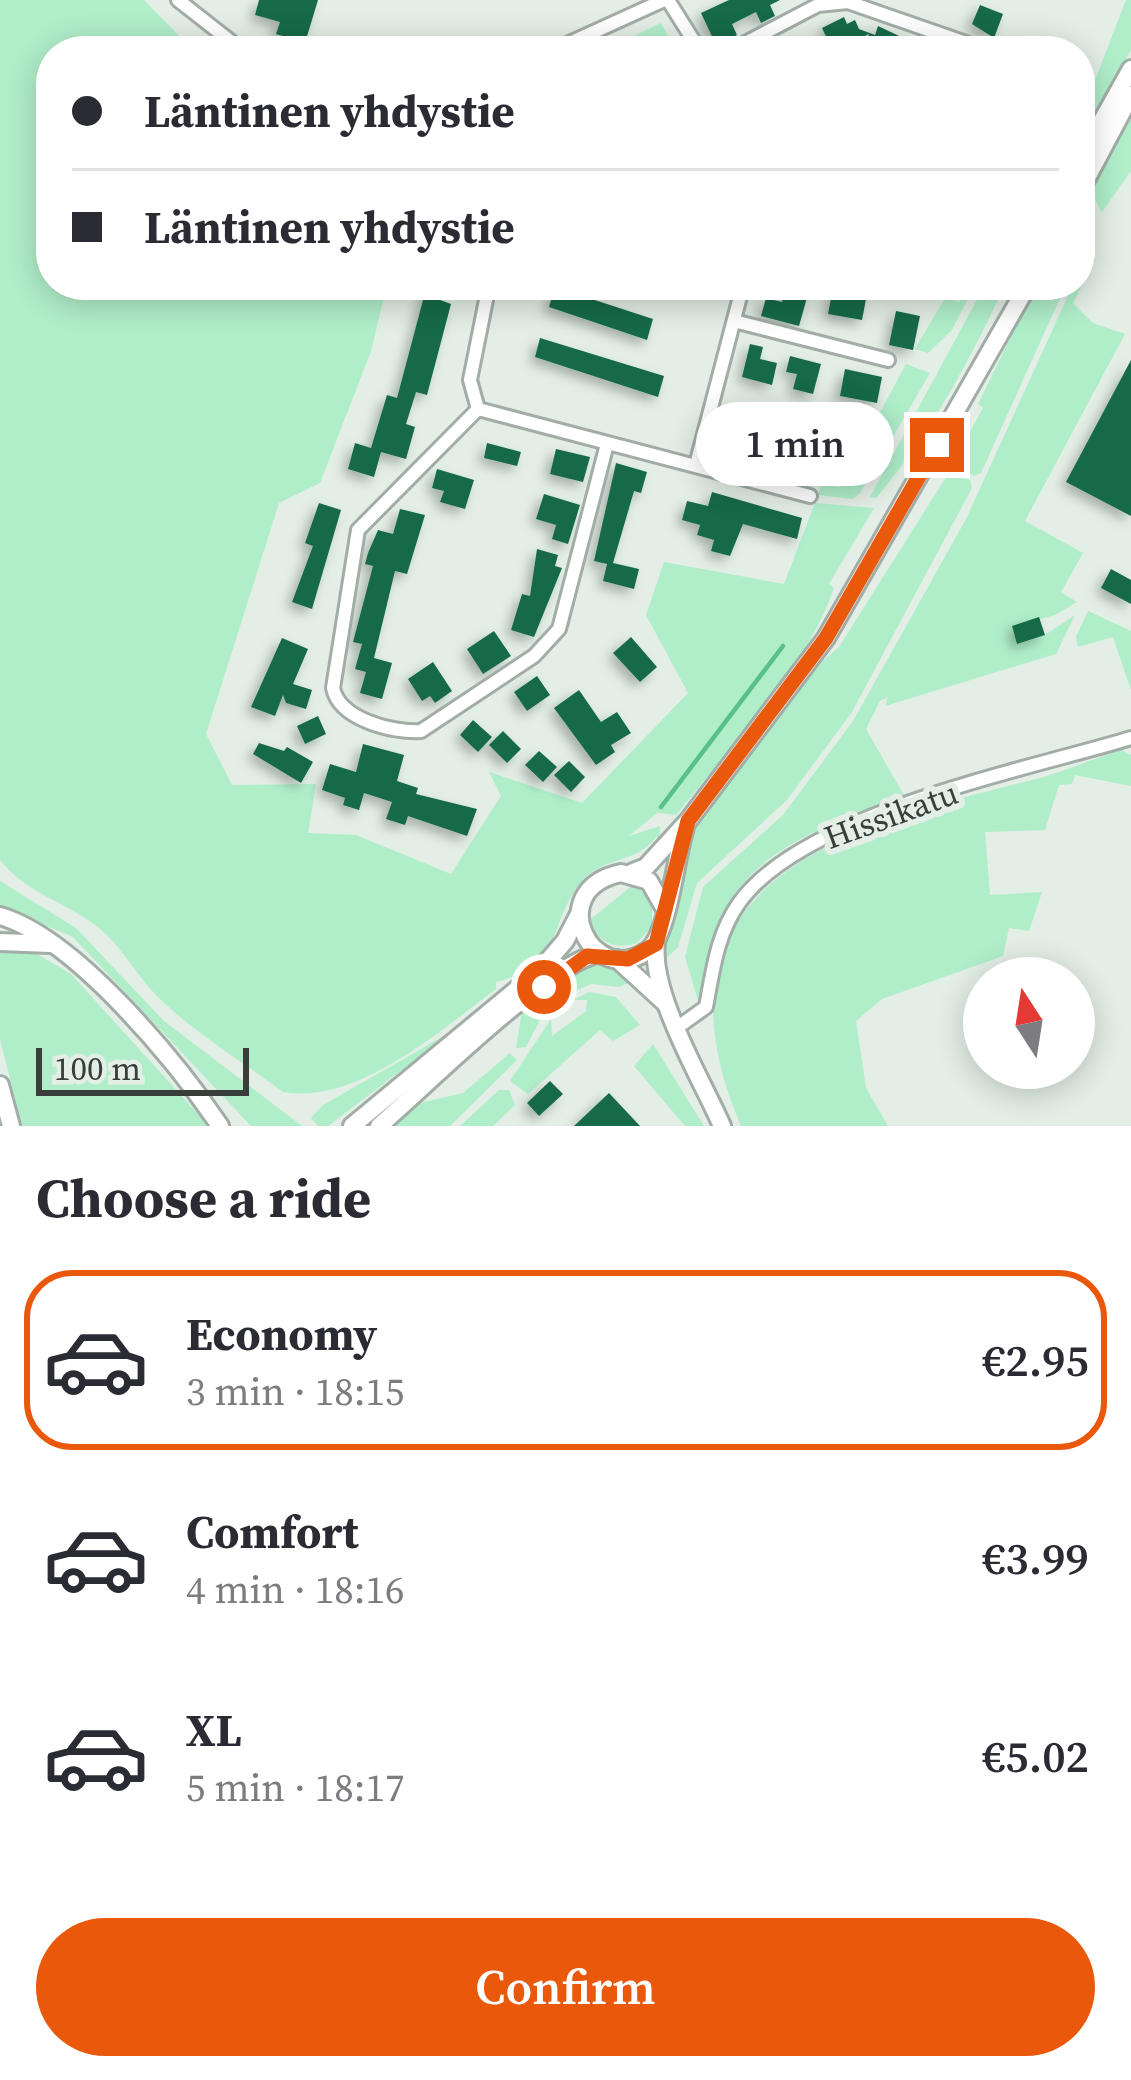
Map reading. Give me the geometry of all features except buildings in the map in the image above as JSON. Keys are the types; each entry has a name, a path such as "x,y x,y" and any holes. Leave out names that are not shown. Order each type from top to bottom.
{"main road":[{"path":"1095,133 1131,69"},
{"path":"1095,163 1131,95"},
{"path":"1002,324 1011,300"},
{"path":"352,1126 539,970 565,941 598,880 646,867 688,821 826,638 1018,300"},
{"path":"688,821 654,965 722,1126"},
{"path":"631,873 654,886 665,909"},
{"path":"579,914 583,933 668,1006"},
{"path":"0,916 56,945 117,1003 220,1126"},
{"path":"0,942 56,945"},
{"path":"379,1126 512,1010 575,962 638,956 656,944"},
{"path":"0,1085 10,1126"},
{"path":"206,1105 234,1126"}],"street":[{"path":"178,0 224,36"},
{"path":"586,36 666,0 690,36"},
{"path":"759,36 818,5 838,2 943,36"},
{"path":"478,409 470,380 486,300"},
{"path":"696,465 739,300"},
{"path":"734,321 888,360"},
{"path":"478,409 358,530 334,678 337,703 351,714 421,731 552,640 607,444"},
{"path":"478,409 810,496"},
{"name":"Hissikatu","path":"678,1027 706,1006 718,945 739,903 770,872 807,846 901,808 1131,738"}],"green space":[{"path":"0,0 144,0 179,36 36,36 36,300 383,300 371,351 320,483 279,503 206,734 232,785 316,784 308,833 356,835 451,874 501,796 489,772 582,803 688,693 646,615 664,562 784,584 815,503 874,508 829,584 834,588 804,650 764,708 676,815 657,813 629,836 660,826 660,839 656,837 639,852 584,879 535,964 496,982 496,989 424,1043 368,1076 311,1093 283,1092 164,1003 98,927 33,889 0,860"},
{"path":"1126,0 1131,0 1131,50 1095,113 1095,80"},
{"path":"661,23 668,36 634,36"},
{"path":"1131,107 1131,171 1102,212 1095,180 1108,145"},
{"path":"944,300 967,300 952,330 928,353 915,349"},
{"path":"977,300 998,300 931,422 876,498 870,497"},
{"path":"1029,300 1059,300 981,473 974,476 957,467 957,456 983,408 978,404"},
{"path":"1066,300 1075,300 1093,323 1125,334 1025,521 1083,553 1061,592 1077,602 1055,615 1012,627 1018,644 1045,635 1075,615 1056,654 885,706 888,697 880,701 866,729 905,797 804,837 758,868 720,921 698,1000 685,957 703,887 783,815 853,721 966,519"},
{"path":"906,364 930,373 860,493 853,499 818,495 821,485 840,487"},
{"path":"948,474 970,480 972,488 852,712 787,800 697,883 678,947 662,963 683,850 694,827 817,666 839,647"},
{"path":"1088,611 1131,631 1131,690 1113,637 1078,647 1076,637"},
{"path":"1122,750 1131,755 1131,786 1075,775 1072,784 1059,785 1045,830 985,832 990,895 1042,892 1029,931 1009,928 1003,956 963,957 963,970 882,999 856,1021 866,1088 888,1126 741,1126 716,1042 716,974 739,920 779,877 832,844 896,818"},
{"path":"0,881 76,928 164,1021 302,1126 251,1126 73,937 0,906"},
{"path":"634,884 652,901 652,926 637,943 608,943 597,934 591,919"},
{"path":"32,951 71,974 209,1126 22,1126 0,1039 0,953"},
{"path":"588,964 612,964 633,981 619,987 591,984 566,995 542,1016 526,1047 516,1048 522,1011"},
{"path":"589,992 616,997 640,1025 613,1041 600,1030 528,1094 510,1081 551,1019 552,1036 586,1011 587,1000 573,1000"},
{"path":"456,1029 328,1126 318,1126 311,1118 323,1105"},
{"path":"653,1044 704,1126 685,1126 634,1066"},
{"path":"510,1053 517,1060 450,1126 391,1126 416,1104 463,1093"},
{"path":"499,1090 509,1090 515,1105 493,1126 460,1126"}],"waterway":[{"path":"661,807 783,646"}],"route":[{"path":"544,987 587,956 600,953 628,959 656,944 688,821 826,638 937,445"}]}
